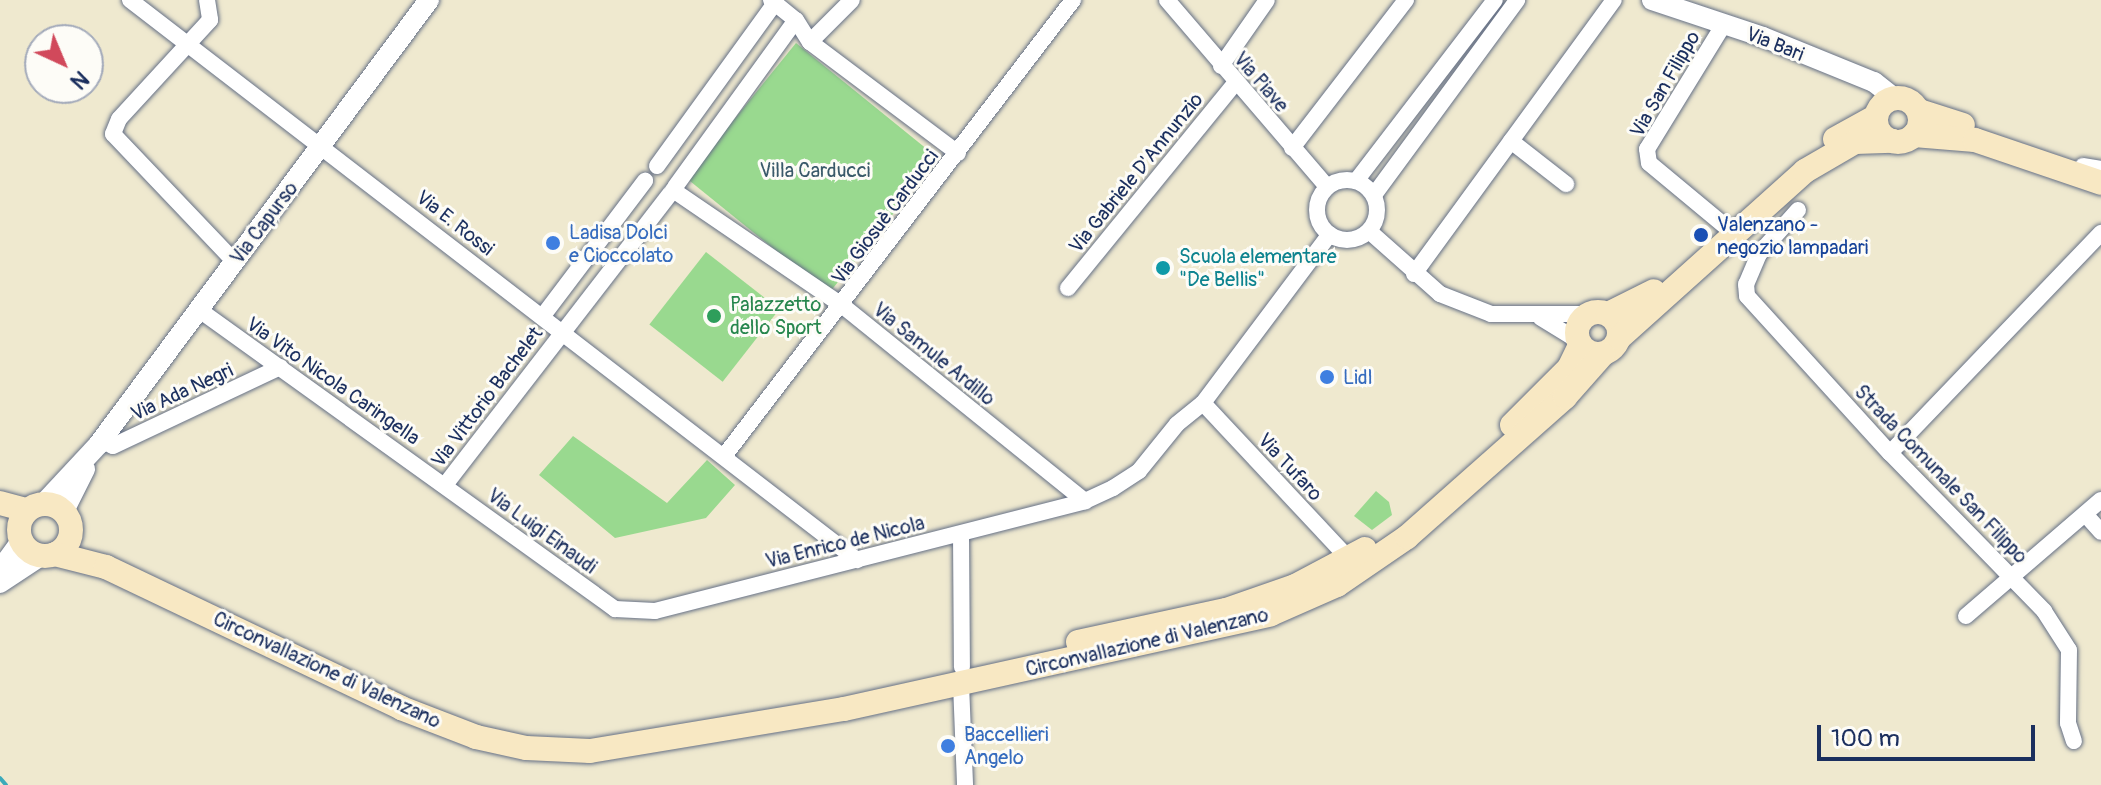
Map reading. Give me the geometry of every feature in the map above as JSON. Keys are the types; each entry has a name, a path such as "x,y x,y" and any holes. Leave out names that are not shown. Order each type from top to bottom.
{"main road":[{"path":"1908,129 1908,100 1882,108 1879,132 1908,129 1990,144 2101,183"},
{"name":"Circonvallazione di Valenzano","path":"962,675 1235,625 1337,585 1428,519 1565,397 1611,346 1794,167 1882,108"},
{"name":"Circonvallazione di Valenzano","path":"48,555 106,567 401,708 476,737 526,748 602,749 793,715 1226,610 1295,586 1349,559 1401,523 1488,447 1569,368 1579,342 1580,322 1647,297 1805,171 1840,149 1908,129"},
{"path":"1908,129 2095,169"},
{"path":"1579,342 1611,346 1617,324 1598,314"},
{"path":"0,503 52,514"},
{"name":"Circonvallazione di Valenzano","path":"52,514 106,567"},
{"path":"13,532 52,514"},
{"path":"13,532 48,555 67,544 52,514"}],"street":[{"name":"Via E. Rossi","path":"130,0 323,144 561,333 725,455 857,560"},
{"path":"207,0 210,20 119,119 113,134 235,262"},
{"name":"Via Capurso","path":"52,514 100,442 429,0"},
{"path":"810,42 852,0"},
{"name":"Via Giosuè Carducci","path":"725,455 843,306 1073,0"},
{"name":"Via Piave","path":"1167,0 1327,187"},
{"path":"1221,66 1267,0"},
{"path":"1292,148 1406,0"},
{"path":"1356,181 1374,195 1377,214 1369,231 1354,239 1330,234 1317,211 1327,187 1356,181 1495,0"},
{"path":"1374,195 1517,0"},
{"path":"1414,274 1614,0"},
{"name":"Via Bari","path":"1652,0 1850,73 1882,108"},
{"path":"542,317 657,166 773,2 796,20 810,42 958,153"},
{"name":"Via Vittorio Bachelet","path":"445,485 673,190 796,20"},
{"name":"Via San Filippo","path":"1724,24 1647,149 1649,163 1731,228"},
{"path":"747,41 768,57"},
{"name":"Via Gabriele D'Annunzio","path":"1068,288 1235,83"},
{"path":"1511,141 1566,184"},
{"path":"645,181 655,196 673,190 672,171 657,166"},
{"name":"Via Samule Ardillo","path":"673,190 843,306 1085,501"},
{"name":"Strada Comunale San Filippo","path":"1798,210 1759,254 1746,284 1747,296 1890,453 2044,611 2069,650 2068,723 2074,741"},
{"path":"1731,228 1759,254"},
{"path":"1369,231 1440,294 1491,314 1541,318 1598,314"},
{"path":"1890,453 2101,233"},
{"name":"Via Enrico de Nicola","path":"615,609 655,611 1085,501 1139,471 1177,424 1203,403 1330,234"},
{"path":"566,285 586,300"},
{"name":"Via Vito Nicola Caringella","path":"198,309 445,485"},
{"path":"1541,318 1579,342"},
{"name":"Via Ada Negri","path":"100,442 113,446 280,367"},
{"name":"Via Tufaro","path":"1203,403 1349,559"},
{"name":"Via Luigi Einaudi","path":"445,485 615,609"},
{"path":"1966,616 2101,500"},
{"path":"2085,514 2101,532"},
{"path":"0,570 13,532"},
{"path":"961,534 965,785"},
{"path":"0,583 48,555"}],"green space":[{"name":"Villa Carducci","path":"796,43 938,158 829,293 686,178"},
{"name":"Palazzetto dello Sport","path":"706,252 779,309 723,382 649,324"},
{"path":"573,436 667,503 707,460 735,485 706,518 615,538 539,475"},
{"path":"1376,491 1389,502 1392,515 1372,530 1354,516"}],"waterway":[{"path":"0,778 6,785"}],"place":[{"name":"Valenzano - negozio lampadari","path":"1701,235"},
{"name":"Ladisa Dolci e Cioccolato","path":"553,243"},
{"name":"Scuola elementare \"De Bellis\"","path":"1163,268"},
{"name":"Palazzetto dello Sport","path":"714,316"},
{"name":"Lidl","path":"1327,377"},
{"name":"Baccellieri Angelo","path":"948,746"}]}
